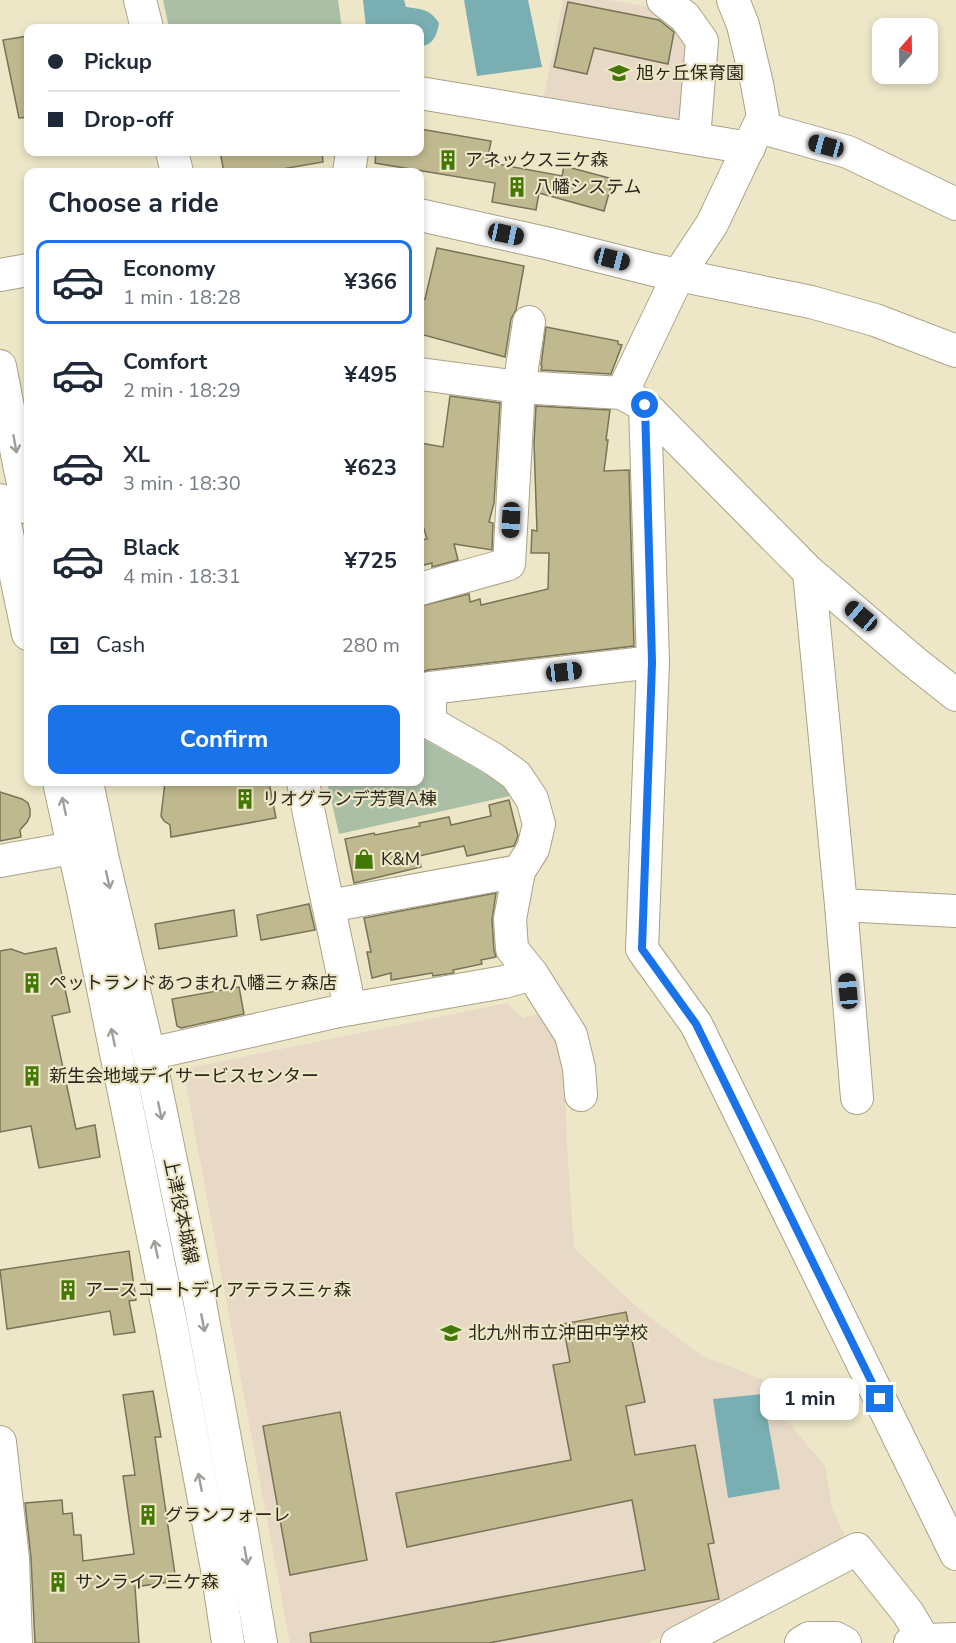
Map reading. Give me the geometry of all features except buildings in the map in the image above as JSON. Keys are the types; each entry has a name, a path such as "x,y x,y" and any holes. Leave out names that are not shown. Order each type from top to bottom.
{"street":[{"path":"140,0 146,24"},
{"path":"663,0 685,17 702,40 694,138"},
{"path":"733,0 743,25 763,117 712,224 679,274 633,399 652,662 642,949 696,1024 949,1523 956,1554"},
{"path":"424,94 694,138 754,137 848,152 956,204"},
{"path":"424,216 654,270 811,302 875,320 956,351"},
{"path":"0,275 24,271"},
{"path":"424,588 509,564 519,387 529,322"},
{"path":"0,366 24,488"},
{"path":"424,375 633,399 809,572 956,695"},
{"path":"0,500 24,615"},
{"path":"809,572 857,1098"},
{"path":"581,1095 579,1068 571,1035 532,974 512,949 510,919 519,871 533,849 539,824 532,799 516,775 492,758 425,720 430,688 652,662"},
{"name":"上津役本城線","path":"61,786 86,845 148,1054 197,1287 261,1643"},
{"name":"上津役本城線","path":"87,786 85,900 171,1324 217,1569 228,1643"},
{"path":"304,786 317,859 350,1009"},
{"path":"0,861 86,845"},
{"path":"329,906 519,871"},
{"path":"841,905 956,911"},
{"path":"148,1054 350,1009 504,982 532,974"},
{"path":"0,1442 13,1559 16,1643"},
{"path":"677,1643 857,1549 908,1612 917,1641 956,1639"},
{"path":"801,1643 809,1638 836,1638 845,1643"}],"shaded area":[{"name":"旭ヶ丘保育園","path":"563,0 609,0 662,9 687,34 682,125 543,100"},
{"name":"北九州市立沖田中学校","path":"507,1003 523,1018 545,1012 560,1039 565,1081 574,1248 639,1309 702,1356 762,1379 775,1406 825,1466 832,1508 848,1542 844,1549 648,1643 290,1643 183,1069"}],"green space":[{"path":"163,0 338,0 341,24 168,24"},
{"path":"424,739 496,780 514,795 339,834 328,786 424,786"}],"water":[{"path":"363,0 404,0 406,7 425,11 436,18 439,23 436,36 424,46 424,24 366,24"},
{"path":"464,0 528,0 542,67 477,76"},
{"path":"763,1394 780,1489 728,1498 713,1399"}],"place":[{"name":"旭ヶ丘保育園","path":"619,73"},
{"name":"アネックス三ケ森","path":"448,160"},
{"name":"八幡システム","path":"517,187"},
{"name":"リオグランデ芳賀A棟","path":"245,799"},
{"name":"K&M","path":"364,859"},
{"name":"ペットランドあつまれ八幡三ヶ森店","path":"32,983"},
{"name":"新生会地域デイサービスセンター","path":"32,1076"},
{"name":"アースコートディアテラス三ヶ森","path":"68,1290"},
{"name":"北九州市立沖田中学校","path":"451,1333"},
{"name":"グランフォーレ","path":"148,1515"},
{"name":"サンライフ三ケ森","path":"58,1582"}],"route":[{"path":"645,405 652,662 642,949 696,1024 880,1399"}]}
